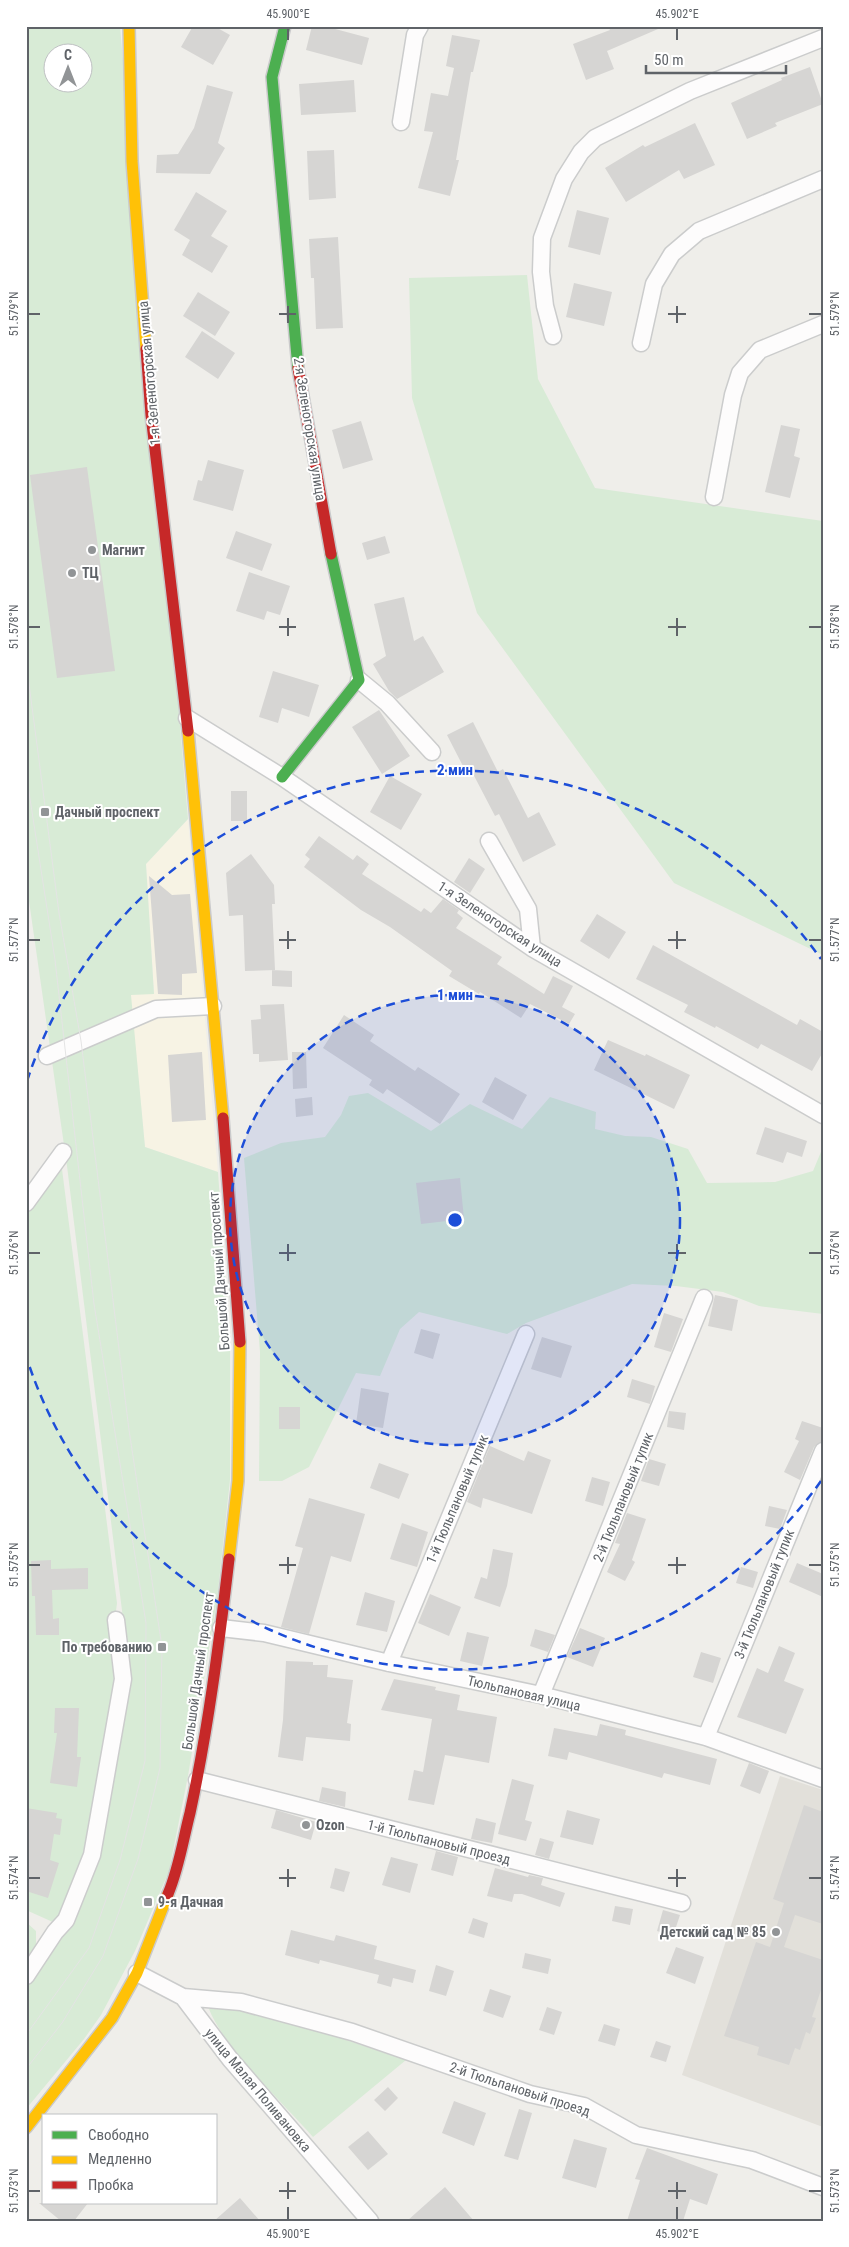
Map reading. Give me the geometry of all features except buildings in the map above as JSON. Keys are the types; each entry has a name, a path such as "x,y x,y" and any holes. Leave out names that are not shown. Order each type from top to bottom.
{"main road":[{"name":"1-я Зеленогорская улица","path":"129,26 132,161 151,415 187,718 228,1173"},
{"name":"2-я Зеленогорская улица","path":"285,26 272,77 300,385 333,562 359,680"},
{"path":"282,777 359,680"},
{"name":"Большой Дачный проспект","path":"26,2128 112,2018 137,1973 176,1877 197,1780 220,1628 238,1480 240,1345 228,1173"}],"street":[{"path":"401,122 415,36 420,26"},
{"path":"553,336 544,306 541,272 542,238 564,179 581,152 595,138 690,90 823,38"},
{"path":"641,343 654,284 672,254 699,231 823,179"},
{"path":"714,497 732,395 740,373 760,350 823,324"},
{"path":"359,680 387,703 432,752"},
{"name":"1-я Зеленогорская улица","path":"187,718 282,777 532,948 823,1115"},
{"path":"489,841 528,909 532,948"},
{"path":"47,1056 156,1009 213,1006"},
{"path":"26,1203 63,1152"},
{"name":"2-й Тюльпановый тупик","path":"541,1695 704,1298"},
{"name":"1-й Тюльпановый тупик","path":"389,1663 526,1334"},
{"name":"3-й Тюльпановый тупик","path":"706,1737 823,1451"},
{"path":"26,1976 66,1920 92,1856 123,1679 116,1620"},
{"name":"Тюльпановая улица","path":"220,1628 264,1634 541,1695 706,1737 823,1779"},
{"name":"1-й Тюльпановый проезд","path":"197,1780 682,1903"},
{"name":"улица Малая Поливановка","path":"137,1973 184,1996 230,2059 370,2221"},
{"name":"2-й Тюльпановый проезд","path":"184,1996 241,2002 352,2032 530,2094 584,2106 636,2135 752,2160 823,2187"}],"shaded area":[{"path":"188,819 218,1172 145,1147 130,994 154,993 146,864"},
{"name":"Детский сад № 85","path":"780,1776 823,1790 823,2127 682,2075"}],"green space":[{"path":"26,26 120,26 188,819 146,864 154,994 131,995 145,1147 218,1172 230,1344 230,1480 217,1600 188,1776 169,1871 135,1951 101,2015 84,2039 26,2109 26,1986 71,1923 129,1667 67,1166 26,880"},
{"path":"527,275 538,379 595,488 823,521 823,955 674,883 477,613 412,398 409,278"},
{"path":"368,1093 431,1131 470,1104 522,1129 550,1097 596,1112 595,1129 625,1136 651,1137 688,1149 707,1183 775,1182 813,1171 823,1147 823,1314 759,1306 723,1292 676,1286 632,1284 526,1323 507,1334 419,1312 400,1329 380,1376 356,1373 309,1467 282,1481 259,1481 260,1352 244,1158 281,1143 325,1137 341,1115 349,1096"},
{"path":"56,1162 62,1169 117,1603 114,1627 118,1681 87,1853 66,1910 55,1923 26,1910 26,1203"},
{"path":"26,1922 36,1931 36,1949 26,1964"},
{"path":"219,2005 307,2027 406,2060 313,2137 256,2075 228,2041 209,2009"}],"tram line":[{"path":"26,661 59,913 81,1041 129,1430 162,1647 160,1768 138,1859 103,1956 62,2023 26,2069"},
{"path":"26,773 55,960 94,1304 146,1623 145,1761 120,1860 89,1948 26,2035"}],"traffic: fast":[{"path":"285,26 272,77 298,368"},
{"path":"282,777 359,680 331,554"}],"traffic: slow":[{"path":"129,26 132,161 146,349"},
{"path":"188,731 223,1118"},
{"path":"229,1559 238,1481 240,1342"},
{"path":"26,2128 112,2018 137,1973 168,1894"}],"traffic: jam":[{"path":"146,349 151,415 188,731"},
{"path":"298,368 331,554"},
{"path":"223,1118 240,1342"},
{"path":"168,1894 175,1874 190,1813 208,1719 229,1559"}],"place":[{"name":"Магнит","path":"92,550"},
{"name":"ТЦ","path":"72,573"},
{"name":"Дачный проспект","path":"45,812"},
{"name":"По требованию","path":"162,1647"},
{"name":"Ozon","path":"306,1825"},
{"name":"9-я Дачная","path":"148,1902"},
{"name":"Детский сад № 85","path":"776,1932"}]}
